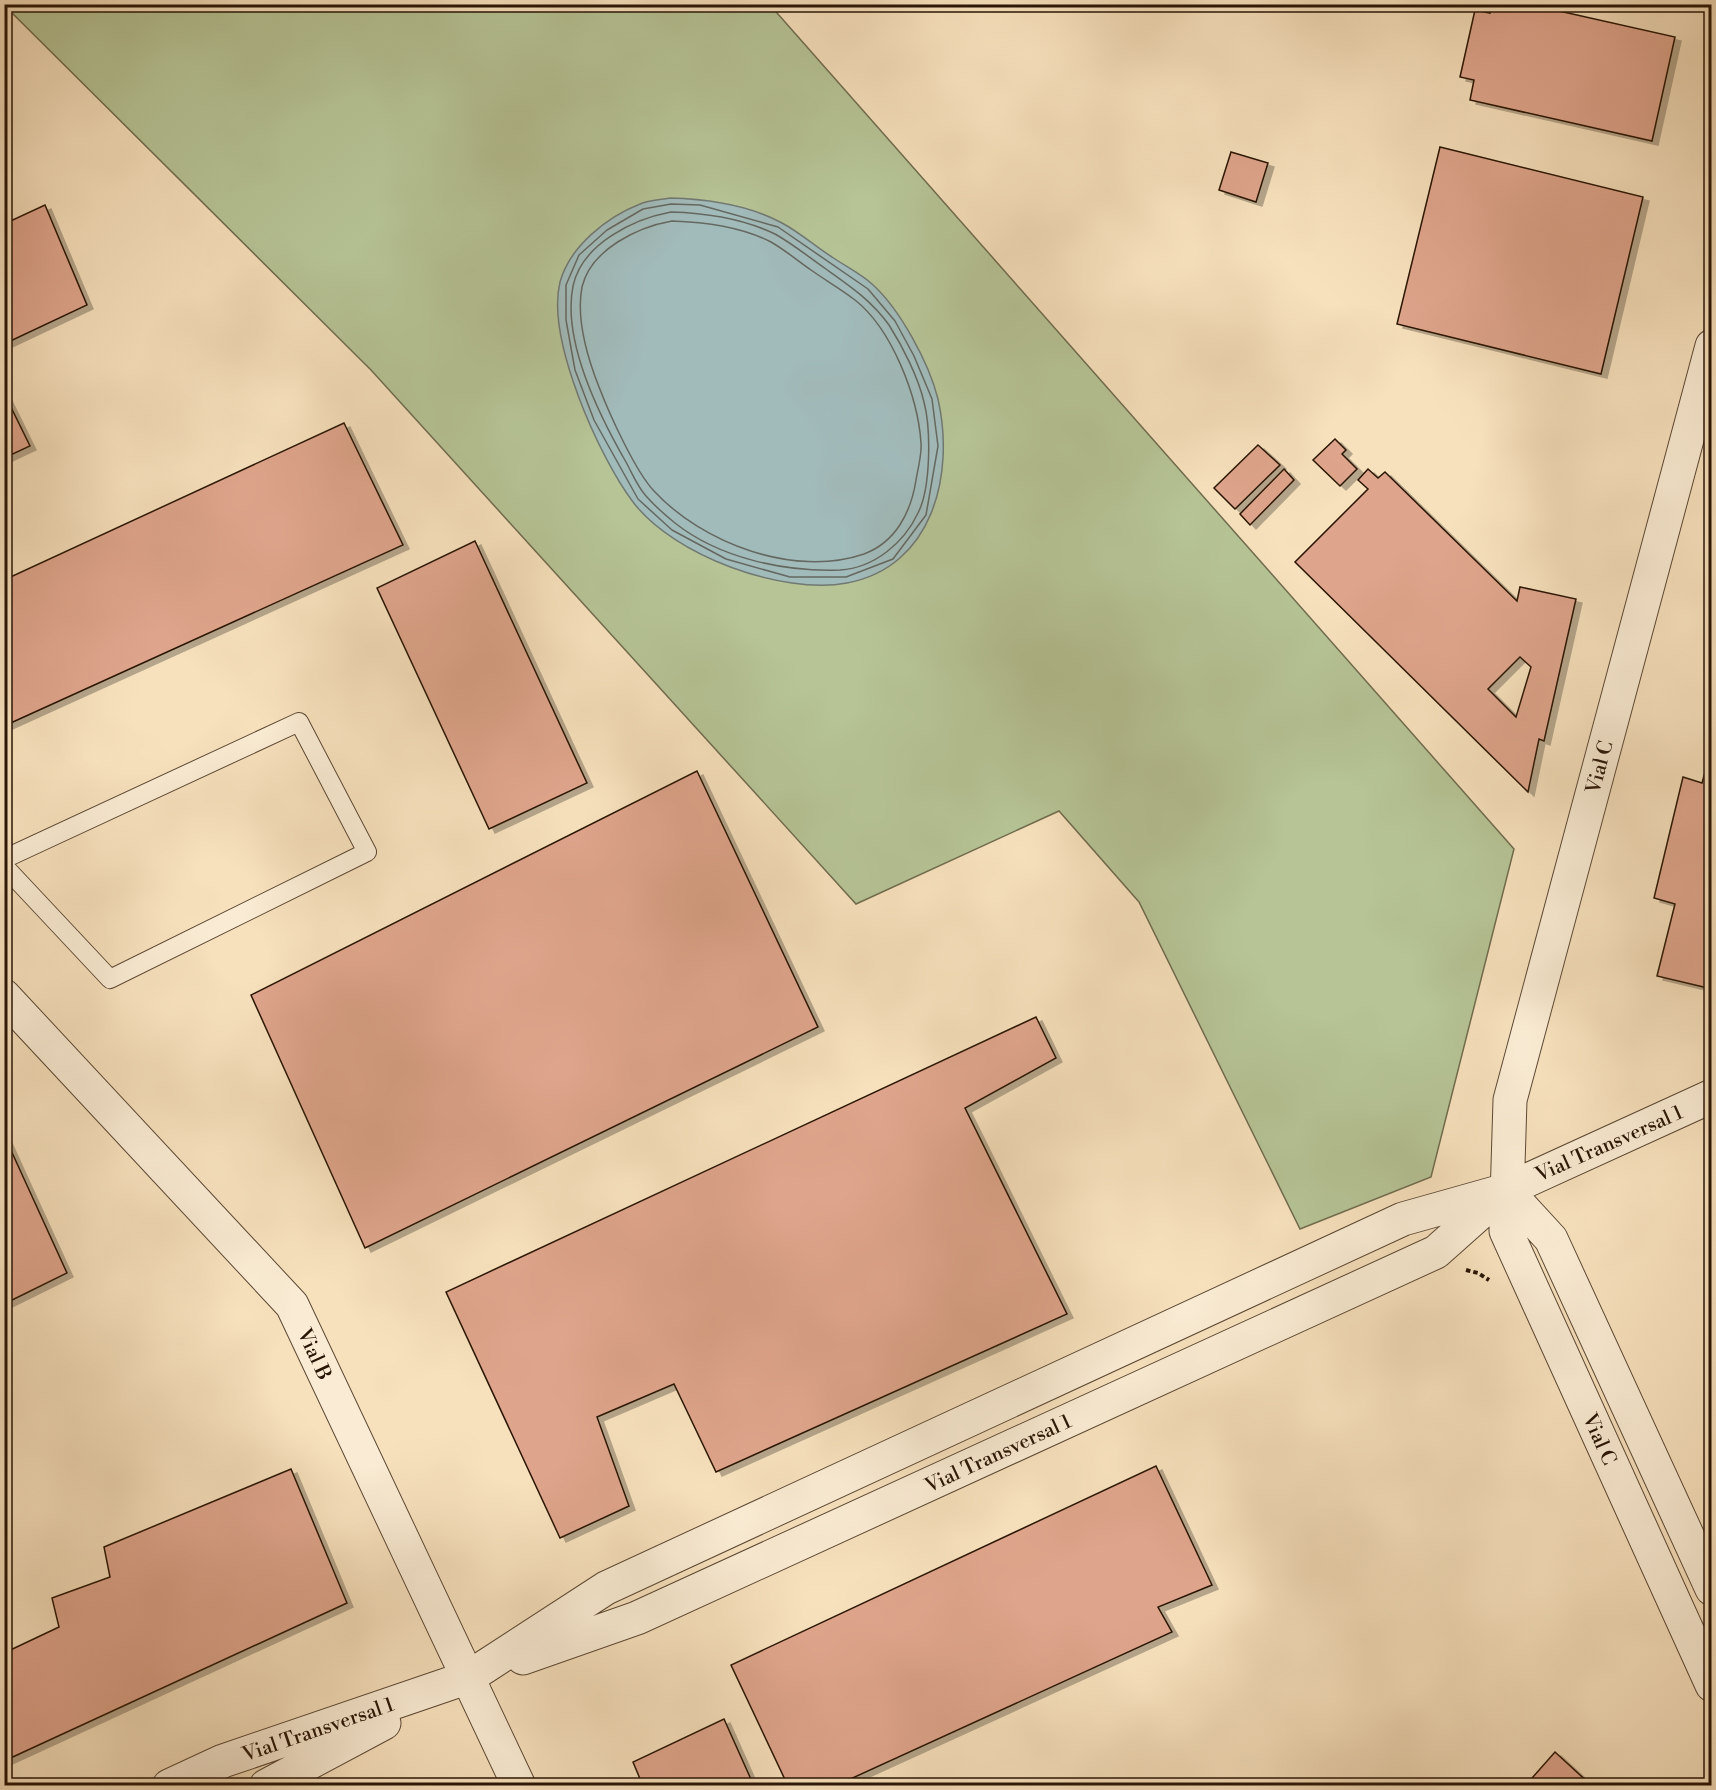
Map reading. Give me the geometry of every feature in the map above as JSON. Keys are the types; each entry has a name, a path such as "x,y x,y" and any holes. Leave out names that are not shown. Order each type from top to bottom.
{"street":[{"name":"Vial C","path":"1712,346 1510,1100 1506,1190 1506,1231 1712,1685"},
{"name":"Vial B","path":"4,996 292,1305 519,1785"},
{"name":"Vial Transversal 1","path":"266,1785 469,1677 606,1588 1403,1219 1506,1190 1712,1096"},
{"name":"Vial C","path":"1506,1190 1551,1239 1712,1589"},
{"name":"Vial Transversal 1","path":"169,1785 223,1761 638,1618 1436,1252 1506,1190"}],"lane":[{"path":"4,859 299,722 367,852 110,979 4,866"}],"green space":[{"path":"4,5 770,5 1514,849 1431,1177 1300,1229 1139,902 1059,811 856,904 371,370"}],"water":[{"path":"670,198 742,207 788,227 872,284 893,307 921,353 938,399 942,428 943,457 939,486 931,513 918,538 900,558 876,574 847,583 821,585 792,583 762,577 702,555 651,521 633,502 605,457 578,397 568,365 558,306 560,282 572,256 591,234 615,217 640,204"}],"building":[{"path":"1492,4 1528,4 1675,37 1652,141 1470,100 1474,80 1460,77 1475,10 1490,13"},
{"path":"1440,147 1643,197 1601,374 1397,324"},
{"path":"1231,152 1268,163 1256,202 1219,190"},
{"path":"45,205 87,305 4,344 4,224"},
{"path":"4,393 30,446 4,458"},
{"path":"344,423 403,545 4,726 4,580"},
{"path":"1335,439 1346,450 1342,454 1357,469 1340,486 1313,460"},
{"path":"1258,445 1280,465 1235,509 1214,488"},
{"path":"1284,469 1294,480 1250,525 1240,514"},
{"path":"1368,469 1378,478 1385,472 1517,601 1520,587 1576,599 1544,741 1539,739 1528,792 1295,562 1368,489 1358,480","holes":["1520,657 1531,667 1516,717 1488,689"]},
{"path":"475,541 587,783 489,829 377,588"},
{"path":"1712,747 1712,989 1657,976 1675,904 1654,898 1683,777 1702,783"},
{"path":"697,771 818,1027 365,1248 251,995"},
{"path":"1036,1017 1056,1058 965,1108 1067,1314 716,1472 674,1384 597,1417 629,1506 560,1538 446,1292"},
{"path":"4,1135 67,1273 4,1304"},
{"path":"1156,1466 1212,1585 1158,1607 1172,1632 835,1786 788,1786 731,1665"},
{"path":"291,1469 347,1603 4,1761 4,1653 59,1627 52,1598 110,1577 104,1547"},
{"path":"724,1719 754,1786 643,1786 633,1762"},
{"path":"1555,1752 1592,1786 1525,1786"}]}
